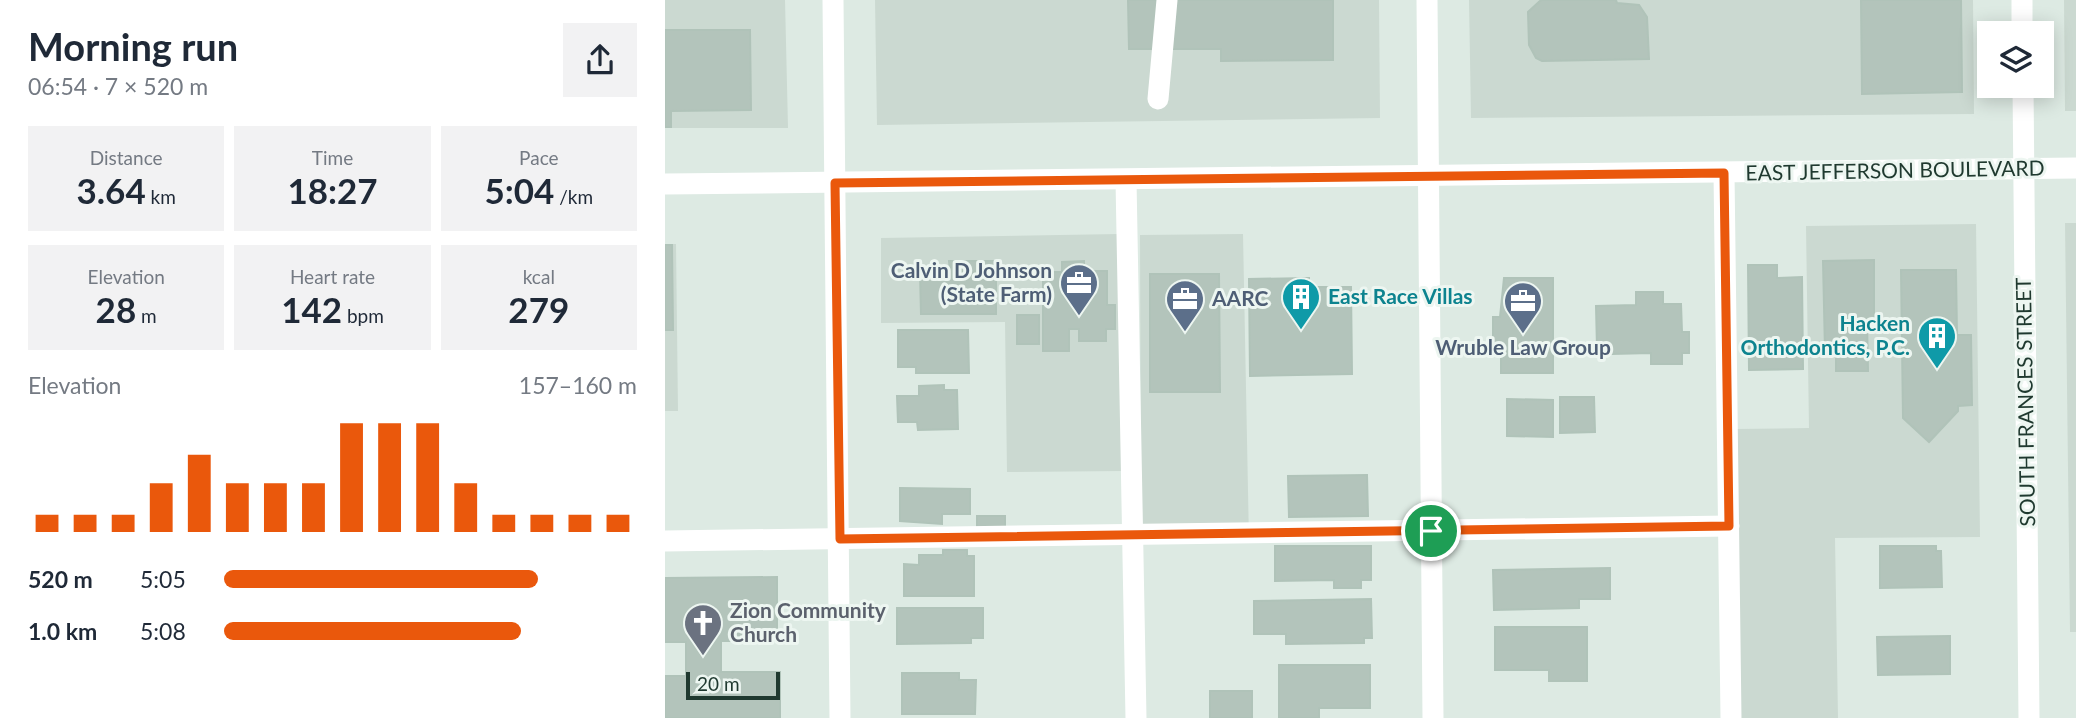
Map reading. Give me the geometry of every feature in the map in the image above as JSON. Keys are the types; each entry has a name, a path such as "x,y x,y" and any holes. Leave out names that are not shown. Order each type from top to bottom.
{"street":[{"path":"833,0 840,718"},
{"path":"1158,99 1167,0"},
{"path":"1427,0 1433,718"},
{"path":"2022,0 2022,21"},
{"name":"SOUTH FRANCES STREET","path":"2023,98 2029,718"},
{"name":"EAST JEFFERSON BOULEVARD","path":"665,184 2076,168"},
{"path":"1724,173 1731,718"},
{"path":"1126,180 1136,718"},
{"path":"665,541 1729,526"}],"shaded area":[{"path":"665,0 785,0 788,128 665,128"},
{"path":"875,0 1379,0 1380,118 877,125"},
{"path":"1469,0 1973,0 1974,114 1471,118"},
{"path":"2064,0 2076,0 2076,111 2065,111"},
{"path":"2065,223 2076,223 2076,632 2070,632"},
{"path":"1976,224 1980,537 1835,538 1838,718 1741,718 1736,429 1809,428 1806,226"},
{"path":"1119,234 1123,471 1007,472 1005,322 881,323 881,238"},
{"path":"1243,234 1249,542 1141,544 1140,235"},
{"path":"665,244 676,244 678,411 665,411"}],"building":[{"path":"1128,0 1333,0 1333,60 1221,61 1221,49 1129,49"},
{"path":"1541,0 1616,0 1617,3 1639,5 1647,17 1649,59 1542,61 1536,58 1529,45 1528,12"},
{"path":"1861,0 1961,0 1962,92 1862,94"},
{"path":"665,30 750,30 751,110 671,111 671,127 665,127"},
{"path":"665,245 672,245 673,330 665,330"},
{"path":"1874,260 1874,319 1867,319 1868,371 1836,371 1836,351 1825,351 1823,261"},
{"path":"949,261 996,261 996,314 921,314 920,273 950,272"},
{"name":"Calvin D Johnson (State Farm)","path":"1084,261 1084,271 1107,271 1107,305 1115,305 1115,329 1106,329 1106,341 1079,341 1079,329 1069,329 1069,351 1043,351 1043,272 1062,272 1062,262"},
{"path":"1748,265 1777,265 1777,278 1802,277 1803,369 1749,370"},
{"name":"Hacken Orthodontics, P.C.","path":"1901,270 1956,270 1957,335 1971,335 1972,405 1958,406 1958,411 1929,442 1903,418"},
{"name":"AARC","path":"1150,274 1219,274 1220,392 1150,392"},
{"name":"East Race Villas","path":"1309,278 1309,287 1351,287 1352,374 1250,376 1249,279"},
{"name":"Wruble Law Group","path":"1504,278 1553,278 1553,373 1501,373 1501,354 1493,354 1493,317 1500,317"},
{"path":"1636,292 1663,292 1663,304 1681,304 1682,332 1689,332 1689,353 1682,353 1682,364 1651,364 1651,353 1612,354 1612,348 1597,348 1596,306 1636,305"},
{"path":"1017,315 1039,315 1039,344 1017,344"},
{"path":"898,330 968,330 969,373 916,373 916,367 898,367"},
{"path":"944,385 944,390 957,390 958,429 918,430 917,422 898,422 897,396 919,396 919,386"},
{"path":"1560,397 1594,397 1595,432 1560,433"},
{"path":"1507,399 1553,400 1553,437 1507,436"},
{"path":"1367,475 1368,516 1289,517 1288,476"},
{"path":"900,488 970,489 970,514 942,514 942,524 900,521"},
{"path":"977,516 1005,516 1005,529 977,530"},
{"path":"1275,546 1371,546 1371,580 1361,580 1361,588 1334,588 1334,580 1275,581"},
{"path":"1880,546 1936,546 1936,551 1941,551 1942,587 1880,588"},
{"path":"943,550 967,550 967,556 974,556 974,596 904,596 904,564 919,565 919,555 943,555"},
{"path":"1610,568 1610,599 1579,599 1579,608 1494,610 1493,570"},
{"name":"Zion Community Church","path":"777,577 777,641 721,641 721,672 780,672 780,718 665,718 665,676 686,676 686,642 665,642 665,578"},
{"path":"1371,599 1372,638 1364,638 1364,643 1286,644 1286,634 1254,634 1254,601"},
{"path":"897,608 983,608 983,638 971,638 971,643 897,644"},
{"path":"1495,627 1587,627 1587,681 1549,681 1549,670 1495,670"},
{"path":"1950,636 1950,674 1878,675 1877,637"},
{"path":"1279,665 1370,665 1370,708 1319,708 1319,718 1279,718"},
{"path":"902,673 959,673 959,680 976,680 975,714 902,714"},
{"path":"1210,691 1252,691 1252,718 1210,718"}],"place":[{"name":"Calvin D Johnson (State Farm)","path":"1079,317"},
{"name":"East Race Villas","path":"1301,331"},
{"name":"AARC","path":"1185,333"},
{"name":"Wruble Law Group","path":"1523,335"},
{"name":"Hacken Orthodontics, P.C.","path":"1937,370"},
{"name":"Zion Community Church","path":"703,657"}],"route":[{"path":"1724,173 1729,526 1431,531 840,539 835,183 1724,173"}]}
